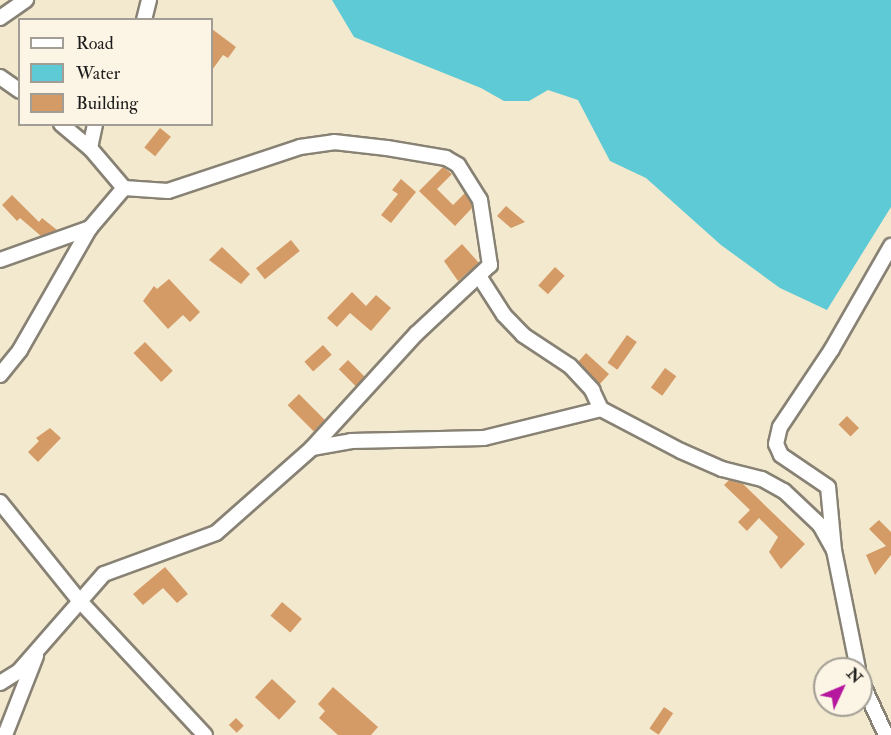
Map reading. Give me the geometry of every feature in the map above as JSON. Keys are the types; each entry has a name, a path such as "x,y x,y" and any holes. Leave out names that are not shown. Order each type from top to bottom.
{"street":[{"path":"0,18 26,0"},
{"path":"144,18 149,0"},
{"path":"0,77 18,90"},
{"path":"0,683 19,671 98,578 119,566 182,548 229,526 312,448 416,334 490,265 480,200 471,180 446,158 334,142 268,156 168,191 124,188 90,148 63,126"},
{"path":"90,148 95,126"},
{"path":"0,375 20,350 90,228 124,188"},
{"path":"0,260 90,228"},
{"path":"856,657 834,550 828,487 781,455 776,444 780,426 832,349 891,246"},
{"path":"479,276 504,315 523,335 570,366 592,390 602,410 681,451 722,469 762,479 784,491 820,525 834,550"},
{"path":"312,448 351,441 484,438 602,410"},
{"path":"0,502 78,599 205,735"},
{"path":"5,735 40,646"},
{"path":"873,707 886,735"}],"water":[{"path":"332,0 891,0 891,207 827,310 780,288 721,245 646,178 610,161 578,100 548,90 529,101 504,101 481,88 354,37"}],"building":[{"path":"213,30 236,47 228,58 223,55 213,69"},
{"path":"160,128 171,137 155,156 144,147"},
{"path":"443,167 452,174 437,189 453,205 465,193 471,203 472,208 455,226 419,191"},
{"path":"401,179 416,192 391,223 381,215 398,194 392,190"},
{"path":"12,195 39,222 42,218 57,230 41,236 20,218 17,221 2,205"},
{"path":"506,206 525,222 511,228 497,216"},
{"path":"291,240 300,251 265,279 256,268"},
{"path":"462,244 479,263 458,281 444,261"},
{"path":"222,247 250,274 241,284 209,260"},
{"path":"555,267 565,276 548,294 538,286"},
{"path":"169,279 200,312 190,322 183,315 168,329 143,301 154,286 157,289"},
{"path":"352,292 366,306 376,295 391,308 371,331 350,313 337,327 327,318"},
{"path":"627,335 637,342 617,370 607,363"},
{"path":"145,342 173,371 161,382 133,353"},
{"path":"323,345 332,355 313,371 304,362"},
{"path":"586,353 609,374 599,385 578,362"},
{"path":"348,360 365,377 356,386 339,369"},
{"path":"665,368 676,376 662,396 651,387"},
{"path":"299,394 325,420 314,431 288,405"},
{"path":"847,416 859,428 851,437 839,424"},
{"path":"50,428 61,438 38,462 28,452 39,441 36,438"},
{"path":"729,480 743,484 805,544 781,569 769,552 778,537 759,518 747,531 738,522 750,510 724,485"},
{"path":"879,520 891,532 891,555 875,575 866,555 886,546 869,529"},
{"path":"165,567 188,594 177,603 163,588 143,605 133,594"},
{"path":"282,602 302,619 290,633 270,616"},
{"path":"272,679 296,702 279,720 255,697"},
{"path":"333,687 378,727 371,735 338,735 319,718 325,711 318,704"},
{"path":"664,707 673,713 659,735 649,729"},
{"path":"236,718 244,726 237,733 229,725"}]}
